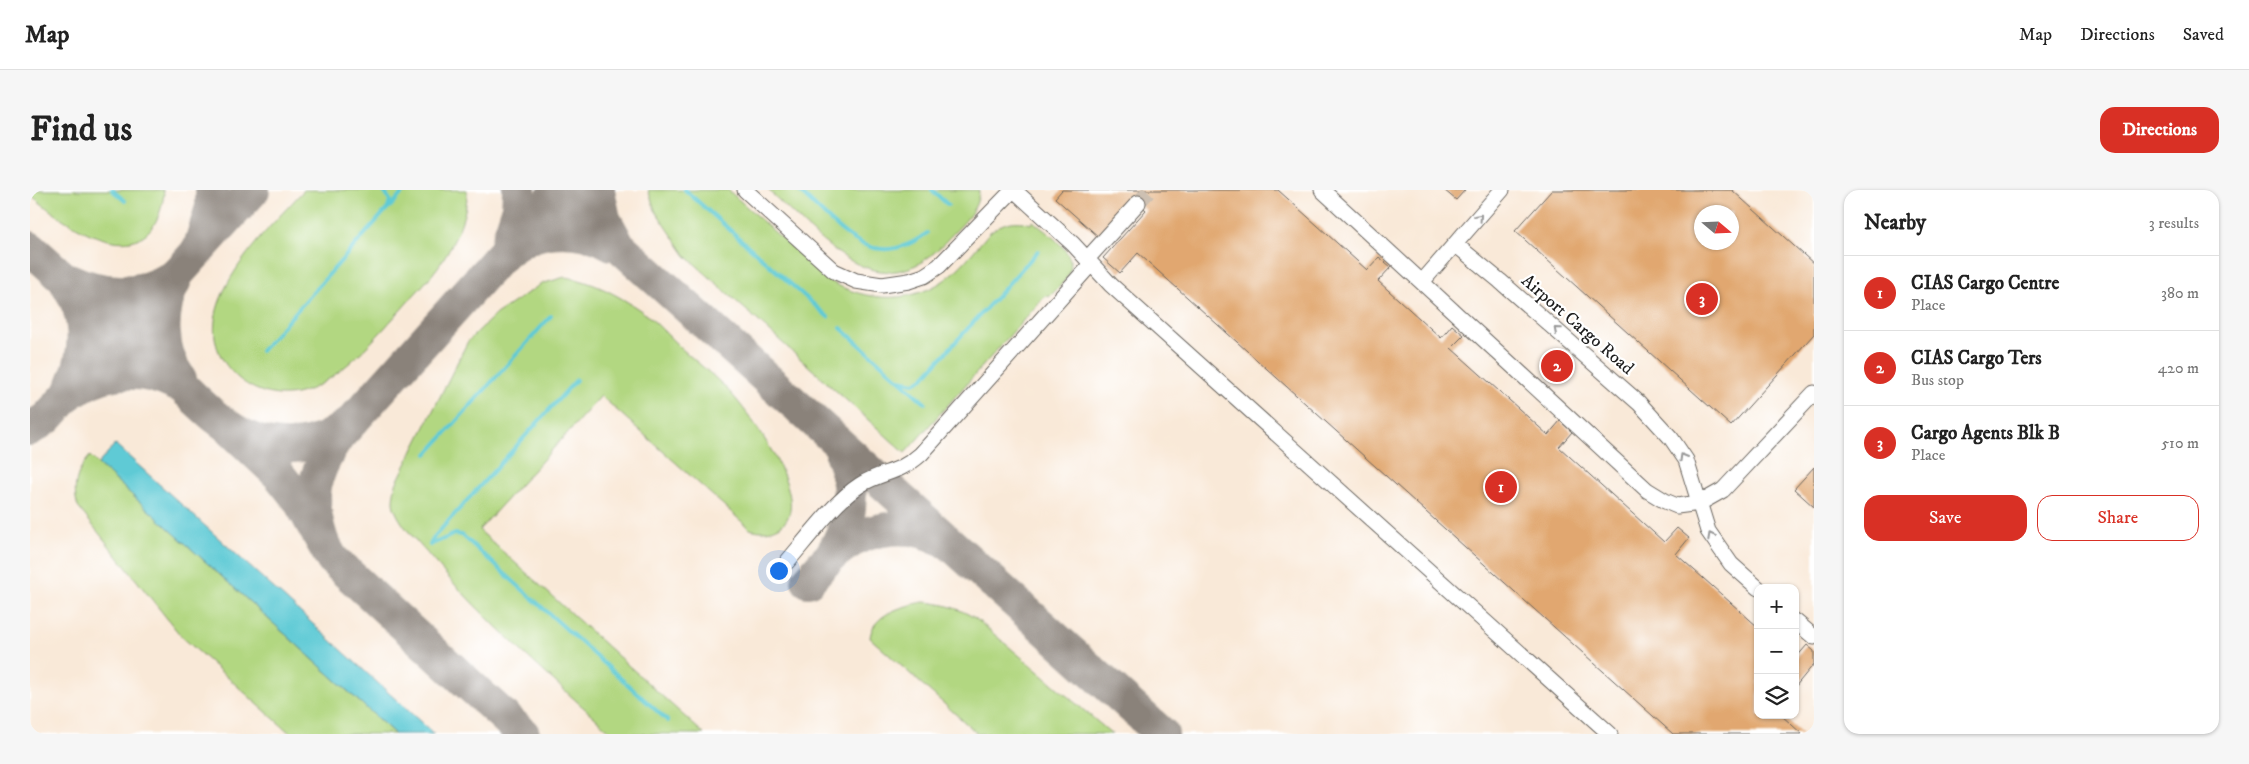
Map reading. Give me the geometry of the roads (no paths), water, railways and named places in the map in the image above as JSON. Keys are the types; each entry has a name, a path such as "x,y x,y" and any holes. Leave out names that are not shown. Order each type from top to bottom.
{"lane":[{"path":"745,190 834,271 856,281 882,285 909,281 924,276 939,266 1013,190 1073,244 1118,292 1610,734"},
{"path":"1322,190 1647,490 1677,506 1700,502 1723,490 1814,393"},
{"path":"1422,282 1502,190"},
{"path":"787,562 838,504 858,486 871,479 902,469 921,454 1089,262 1138,203"},
{"name":"Airport Cargo Road","path":"1455,244 1639,403 1671,438 1686,460 1708,531 1718,549 1731,564 1754,584"},
{"path":"1799,624 1814,637"}],"water":[{"path":"115,444 434,734 395,734 98,464"}],"waterway":[{"path":"112,190 125,201"},
{"path":"261,351 388,208 390,200 383,190"},
{"path":"390,207 405,190"},
{"path":"685,190 828,317"},
{"path":"798,190 842,231 872,248 889,249 907,245 927,233"},
{"path":"932,190 948,205"},
{"path":"899,380 914,383 923,378 1038,251"},
{"path":"427,454 551,316"},
{"path":"841,328 925,403"},
{"path":"430,545 434,537 576,380"},
{"path":"430,545 455,534 462,535 668,721"}],"tunnel":[{"path":"1138,203 1150,190"}],"place":[{"name":"Cargo Agents Blk B","path":"1702,299"},
{"name":"CIAS Cargo Ters","path":"1557,366"},
{"name":"CIAS Cargo Centre","path":"1501,487"}]}
